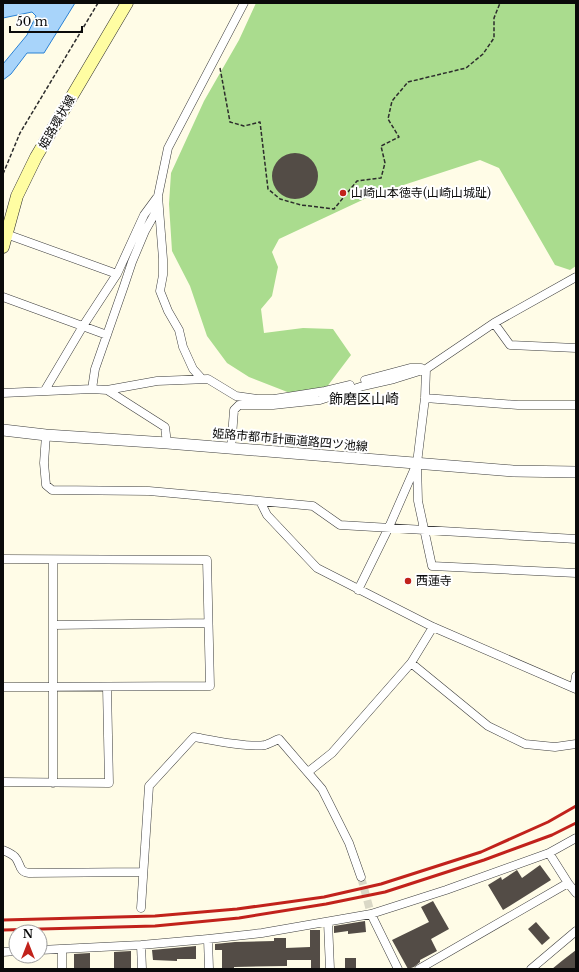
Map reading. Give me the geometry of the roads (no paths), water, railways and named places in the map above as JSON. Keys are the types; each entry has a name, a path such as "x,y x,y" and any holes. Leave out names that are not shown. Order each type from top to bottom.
{"main road":[{"name":"姫路環状線","path":"3,247 17,196 36,157 127,3"}],"street":[{"path":"202,379 193,369 183,347 179,330 168,311 160,291 163,270 158,196 168,148 244,3"},
{"path":"92,389 95,369 107,335 128,260 144,216 158,196"},
{"path":"45,390 83,326 117,274 128,260 159,208"},
{"path":"6,234 117,274"},
{"path":"231,449 234,410 239,405 273,405 320,400 363,386 394,379 426,369 494,323 575,277"},
{"path":"3,298 107,335"},
{"path":"494,323 510,345 576,348"},
{"path":"3,392 92,389 107,390 157,381 208,379 236,396 257,400 274,399 325,391 410,368 426,369"},
{"path":"426,369 425,398 417,463 418,501 432,566 576,573"},
{"path":"107,390 166,427 167,443"},
{"path":"425,398 518,405 576,405"},
{"name":"姫路市都市計画道路四ツ池線","path":"3,430 46,435 167,443 512,471 576,472"},
{"path":"46,435 44,463 46,485 52,490 149,491 260,501 313,506 340,525 576,539"},
{"path":"358,590 389,527 417,463"},
{"path":"260,501 267,515 317,568 433,627 575,689 576,676"},
{"path":"3,559 207,560 210,686 3,687"},
{"path":"53,560 53,782"},
{"path":"53,625 208,623"},
{"path":"308,772 332,753 411,663 433,627"},
{"path":"411,663 488,726 525,744 555,747 576,744"},
{"path":"3,782 109,783 107,687"},
{"path":"141,908 148,786 194,737 213,741 249,745 264,745 279,739 322,789 349,843 361,877"},
{"path":"48,950 141,945 208,939 262,933 371,914 446,890 549,853 576,838"},
{"path":"3,850 17,858 20,869 24,873 143,872"},
{"path":"549,853 568,883 576,892"},
{"path":"419,969 568,883"},
{"path":"371,914 398,969"},
{"path":"328,922 330,969"},
{"path":"531,969 576,931"},
{"path":"208,939 209,969"},
{"path":"141,945 142,969"},
{"path":"62,949 62,969"}],"water":[{"path":"3,3 75,3 44,53 27,53 11,74 3,80 3,64 27,35 36,16 32,12 3,18"}],"tunnel":[{"path":"361,877 371,914"}],"railway":[{"path":"3,920 155,916 237,909 324,897 381,884 481,852 548,822 576,806"},
{"path":"3,930 155,926 239,918 326,904 385,892 484,860 552,835 576,823"}],"place":[{"name":"山崎山本徳寺(山崎山城趾)","path":"343,193"},
{"name":"西蓮寺","path":"408,581"}],"district":[{"name":"飾磨区山崎","path":"364,399"}]}
